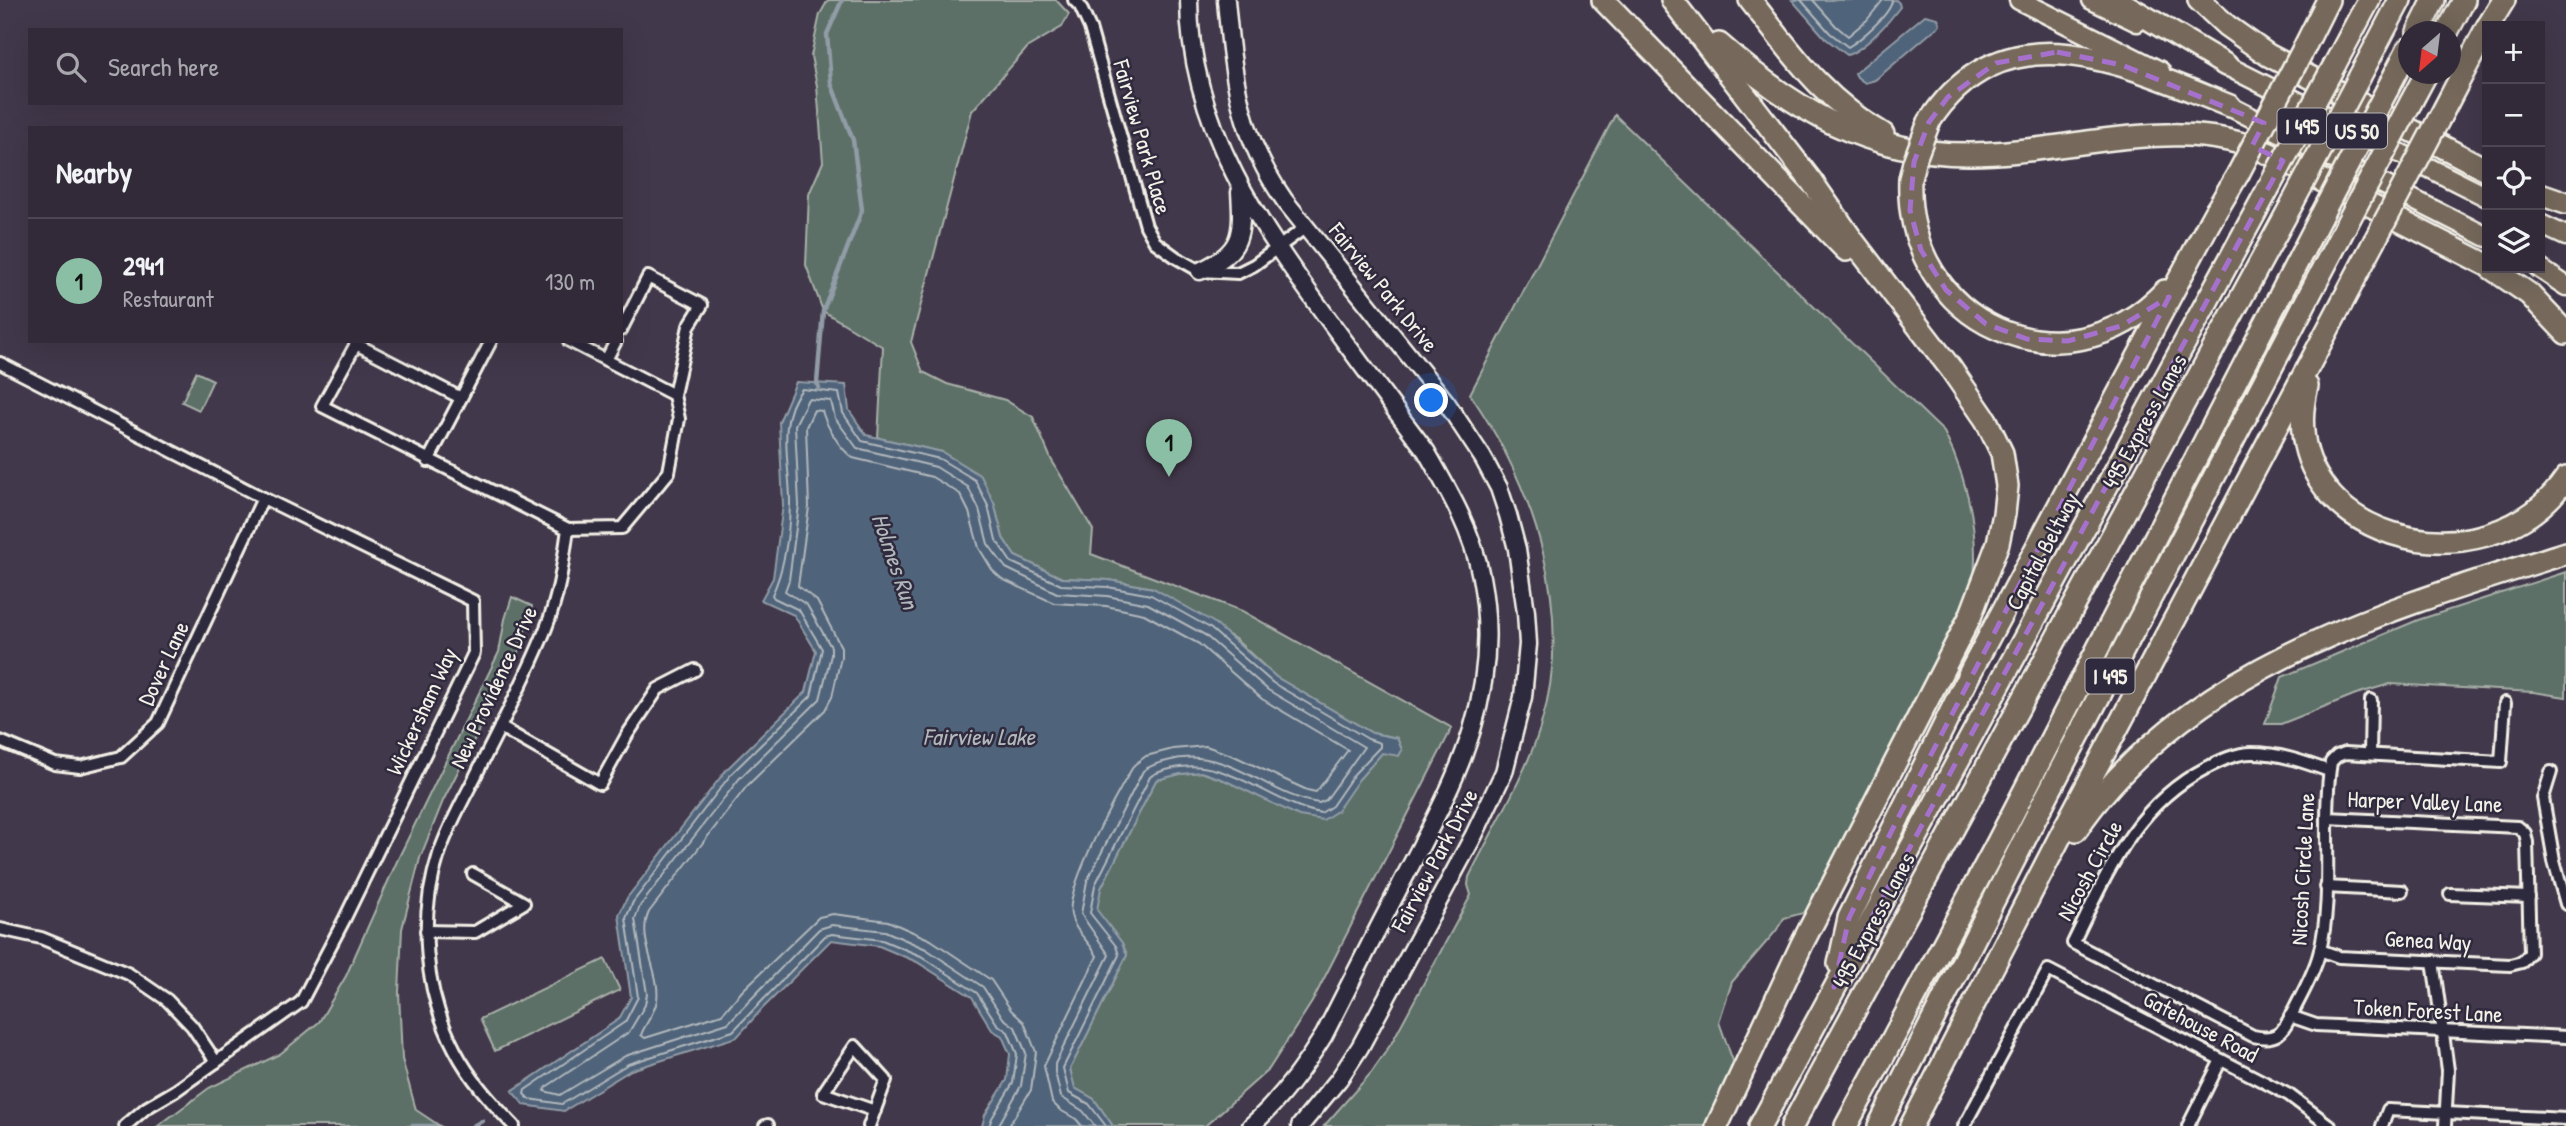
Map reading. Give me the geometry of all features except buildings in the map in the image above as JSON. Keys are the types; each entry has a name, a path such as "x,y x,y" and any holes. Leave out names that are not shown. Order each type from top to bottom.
{"highway":[{"path":"1602,0 1918,325"},
{"path":"1749,0 1805,71 1828,95 1876,130 1898,142 1922,150"},
{"path":"2117,0 2226,65"},
{"path":"2199,0 2227,26 2268,55 2482,167"},
{"path":"2230,106 2122,65 2087,55 2057,52 2014,57 1979,71 1948,97 1929,122 1914,162 1910,179 1910,210 1914,231 1927,262 1946,290 1960,304 1986,324 2007,333 2049,343 2068,341 2103,333 2138,315 2155,302 2182,271 2238,174 2329,0"},
{"name":"Capital Beltway","path":"1759,1126 2369,0"},
{"name":"495 Express Lanes","path":"1792,1126 2400,0"},
{"path":"2424,21 2434,0"},
{"path":"2453,21 2464,0"},
{"path":"2491,21 2503,0"},
{"path":"1673,1 1812,181 1853,241 1951,369 1986,420 2001,453 2007,486 1998,543 1986,579 1951,657 1802,944 1717,1126"},
{"path":"1673,1 1752,74 1812,114 1867,138 1922,150 1971,155 2168,134 2220,138 2261,150 2482,263"},
{"path":"1911,1126 2482,37"},
{"name":"I 495","path":"1846,1126 1998,842 2398,70"},
{"name":"I 495","path":"1879,1126 2040,810 2421,84"},
{"path":"2545,196 2566,203"},
{"path":"1834,987 1850,918 1896,820 1991,632 2215,212"},
{"path":"2498,273 2529,294 2566,333"},
{"path":"2317,354 2303,405 2307,449 2321,481 2354,514 2374,526 2403,538 2424,541 2465,540 2509,526 2529,514 2566,478"},
{"path":"2022,910 2086,816 2115,781 2149,746 2208,700 2260,669 2337,633 2566,553"}],"main road":[{"name":"Fairview Park Drive","path":"1189,0 1191,38 1203,103 1222,150 1239,185 1278,248 1426,451 1456,504 1482,579 1486,643 1477,715 1465,757 1454,781 1324,1035 1279,1099 1251,1126"},
{"name":"Fairview Park Drive","path":"1226,0 1231,60 1245,124 1270,179 1446,402 1483,457 1499,488 1517,549 1528,643 1518,725 1504,772 1492,798 1360,1047 1339,1079 1300,1126"},
{"path":"1228,28 1235,0"},
{"name":"US 50","path":"2019,0 2482,234"},
{"name":"US 50","path":"2092,0 2482,194"},
{"path":"1200,271 1226,257 1241,234 1239,185"},
{"path":"2545,226 2566,236"},
{"path":"2545,264 2566,274"},
{"path":"2545,272 2566,286"}],"street":[{"name":"Fairview Park Place","path":"1074,0 1080,6 1090,27 1146,226 1155,242 1200,271 1238,273 1254,265 1306,227"},
{"path":"461,398 356,344 322,405 428,461 568,529 622,528 669,472 679,419 674,395 689,326 702,305 648,277 623,326"},
{"path":"428,461 490,343"},
{"path":"573,343 674,395"},
{"path":"606,360 615,343"},
{"name":"Wickersham Way","path":"0,363 263,498 473,601 474,653 344,920 301,1002 146,1108 125,1126"},
{"name":"Dover Lane","path":"0,741 55,764 80,767 121,757 158,723 263,498"},
{"name":"New Providence Drive","path":"514,1126 473,1078 444,1028 429,968 426,931 431,881 439,854 546,628 556,597 568,529"},
{"path":"500,727 600,784 627,735 658,689 695,670"},
{"path":"2370,754 2371,700"},
{"name":"Nicosh Circle Lane","path":"2073,943 2253,1035 2268,1039 2277,1036 2311,977 2320,950 2326,887 2330,762 2344,753 2501,762 2505,704"},
{"name":"Nicosh Circle","path":"2073,943 2109,869 2132,830 2152,807 2189,777 2225,759 2249,752 2290,757 2329,771"},
{"path":"2552,772 2543,798 2554,861 2566,904"},
{"name":"Harper Valley Lane","path":"2327,818 2518,827 2525,833 2527,842 2530,953"},
{"path":"426,931 475,932 524,903 473,874"},
{"path":"2326,887 2403,891"},
{"path":"2450,894 2529,897"},
{"path":"0,929 41,938 129,974 167,1000 192,1026 216,1062"},
{"name":"Genea Way","path":"2320,950 2339,957 2510,965 2522,962 2530,953"},
{"path":"2433,961 2448,1070 2445,1126"},
{"name":"Gatehouse Road","path":"1964,1126 2049,970 2289,1095 2330,1126"},
{"name":"Token Forest Lane","path":"2290,1016 2316,1025 2566,1037"},
{"path":"869,1126 875,1111 886,1080 855,1046 823,1093 875,1111"},
{"path":"2188,1126 2221,1060"},
{"path":"2382,1126 2388,1110 2566,1119"}],"highlighted area":[{"path":"2057,52 2122,65 2264,123 2252,146 2283,161 1834,987 1849,918 1897,820 2169,297 2121,326 2068,341 2027,339 1986,324 1946,290 1921,250 1910,210 1914,162 1929,122 1948,97 1996,63"}],"green space":[{"path":"828,0 1056,0 1069,14 1062,27 1028,47 972,111 911,342 923,372 947,384 1005,400 1033,417 1051,459 1093,530 1091,554 1242,611 1452,728 1312,1002 1269,1069 1205,1126 1113,1126 1094,1099 1074,1088 1070,1069 1127,955 1122,943 1096,910 1101,888 1156,780 1201,772 1224,780 1359,779 1382,753 1402,750 1397,738 1372,733 1276,677 1235,639 1153,588 1109,580 1062,578 1015,556 1003,538 994,503 942,452 878,438 883,347 823,311 806,265 809,194 823,162 817,86 811,56 820,14"},
{"path":"1615,115 1944,432 1960,470 1970,508 1975,548 1973,589 1818,909 1784,918 1732,982 1719,1022 1733,1061 1725,1087 1704,1126 1324,1126 1371,1073 1391,1044 1471,895 1469,877 1517,785 1540,728 1550,685 1554,641 1551,597 1543,554 1531,512 1514,471 1470,394"},
{"path":"196,372 213,380 199,410 182,402"},
{"path":"2566,572 2566,697 2533,692 2390,684 2356,694 2281,724 2265,724 2282,677 2418,620"},
{"path":"512,597 532,606 520,649 443,801 420,858 402,929 399,992 402,1059 416,1110 440,1126 158,1126 209,1088 280,1054 319,1022 346,976 398,859 499,652"},
{"path":"605,959 620,990 495,1051 480,1019"}],"water":[{"path":"1792,0 1896,0 1900,7 1868,42 1847,55 1825,38"},
{"path":"1925,15 1938,18 1940,25 1875,80 1865,83 1857,77 1855,73"},
{"name":"Fairview Lake","path":"796,382 846,385 849,410 866,435 942,452 981,476 994,503 1003,538 1015,556 1062,578 1109,580 1153,588 1213,622 1276,677 1372,733 1397,738 1402,750 1399,756 1382,753 1359,779 1337,811 1323,820 1299,816 1224,780 1201,772 1156,780 1101,888 1097,910 1122,943 1127,955 1070,1069 1075,1088 1094,1099 1113,1126 982,1126 985,1115 1007,1080 1010,1054 1002,1036 992,1030 972,997 917,962 879,946 831,940 737,1037 631,1070 564,1111 524,1105 512,1091 619,1019 631,997 619,915 627,898 727,769 806,692 816,651 794,615 761,600 773,578 783,505 779,422"}],"waterway":[{"name":"Holmes Run","path":"819,389 817,383 823,311 862,210 853,140 831,83 827,34 842,0"},
{"path":"473,1126 482,1121"},
{"path":"412,1126 434,1126"}],"place":[{"name":"2941","path":"1169,477"}]}
